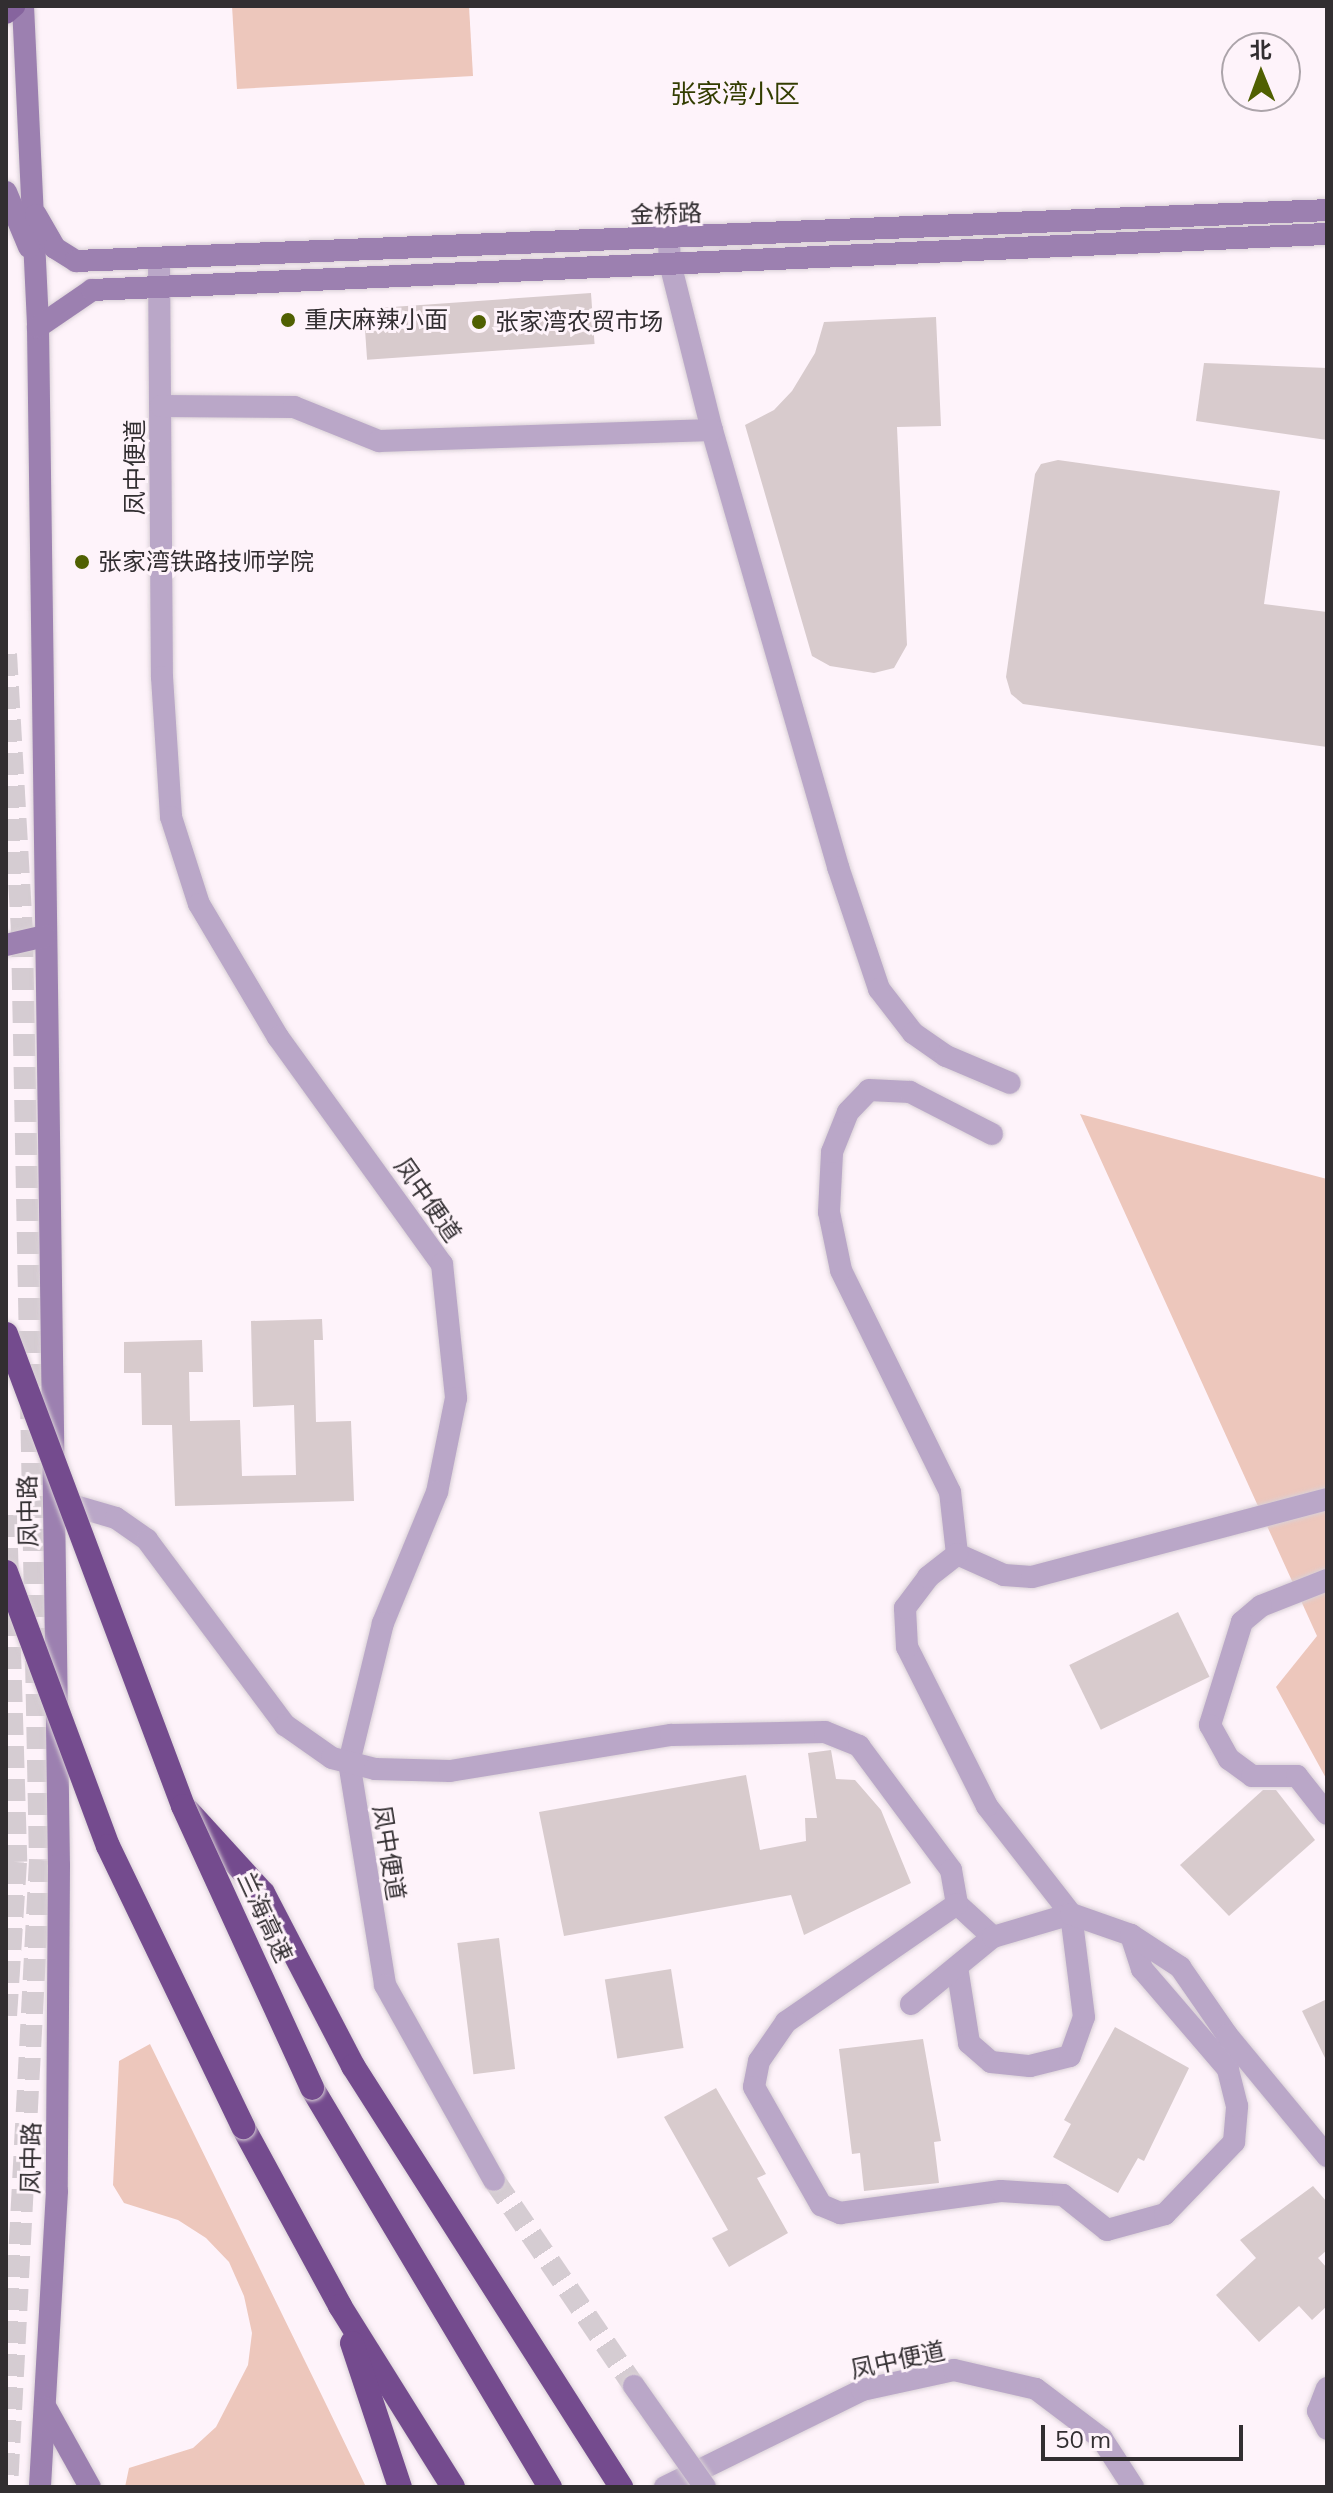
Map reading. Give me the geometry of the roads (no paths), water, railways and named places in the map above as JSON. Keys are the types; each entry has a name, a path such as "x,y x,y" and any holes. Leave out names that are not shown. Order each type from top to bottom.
{"highway":[{"name":"兰海高速","path":"6,1334 183,1806 312,2088 546,2480"},
{"path":"6,1572 108,1846 243,2127 340,2306 453,2487"},
{"path":"183,1806 263,1893 353,2066 621,2487"},
{"path":"340,2306 400,2487"}],"main road":[{"path":"6,13 14,6"},
{"name":"凤中路","path":"23,6 38,327 54,1499 57,2191 40,2487"},
{"path":"6,192 35,263"},
{"name":"金桥路","path":"33,210 55,248 76,261 669,240 1327,210"},
{"name":"金桥路","path":"38,327 92,290 1327,234"},
{"path":"6,945 45,936"},
{"path":"45,2407 90,2487"}],"street":[{"path":"669,240 670,263 712,430 838,867 879,989 913,1033 946,1056 1010,1083"},
{"name":"凤中便道","path":"159,258 162,677 171,817 199,904 278,1037 442,1264 456,1398 437,1492 383,1623 349,1762 385,1985 494,2180"},
{"path":"161,406 294,407 379,441 712,430"},
{"path":"957,1554 950,1492 841,1270 829,1212 832,1152 848,1112 869,1090 910,1092 992,1134"},
{"path":"54,1499 116,1518 147,1540 285,1725 332,1758 375,1769 450,1771 671,1735 825,1732 859,1746 951,1870 957,1904 993,1937"},
{"path":"957,1554 1004,1575 1032,1577 1327,1499"},
{"path":"957,1554 928,1577 905,1608 907,1647 987,1806 1071,1914 1084,2017 1070,2056 1030,2066 991,2062 969,2043 957,1967"},
{"path":"1327,1580 1261,1606 1242,1622 1210,1725 1229,1759 1252,1776 1297,1776 1327,1814"},
{"path":"957,1904 786,2022 759,2061 754,2087 821,2205 840,2213 1001,2191 1063,2195 1107,2230 1165,2214 1234,2142 1237,2106 1228,2069 1142,1969 1131,1935"},
{"path":"911,2004 993,1937 1071,1914 1131,1935 1180,1967 1227,2035 1327,2156"},
{"name":"凤中便道","path":"665,2487 862,2390 954,2370 1036,2389 1102,2439 1133,2487"},
{"path":"634,2386 705,2487"},
{"path":"1327,2388 1318,2411 1327,2429"}],"tunnel":[{"path":"6,654 22,935 40,1860 7,2487"},
{"path":"6,1515 16,1862 6,2016"},
{"path":"494,2180 634,2386"}],"place":[{"name":"重庆麻辣小面","path":"288,320"},
{"name":"张家湾农贸市场","path":"479,322"},
{"name":"张家湾铁路技师学院","path":"82,562"}],"district":[{"name":"张家湾小区","path":"735,94"}]}
